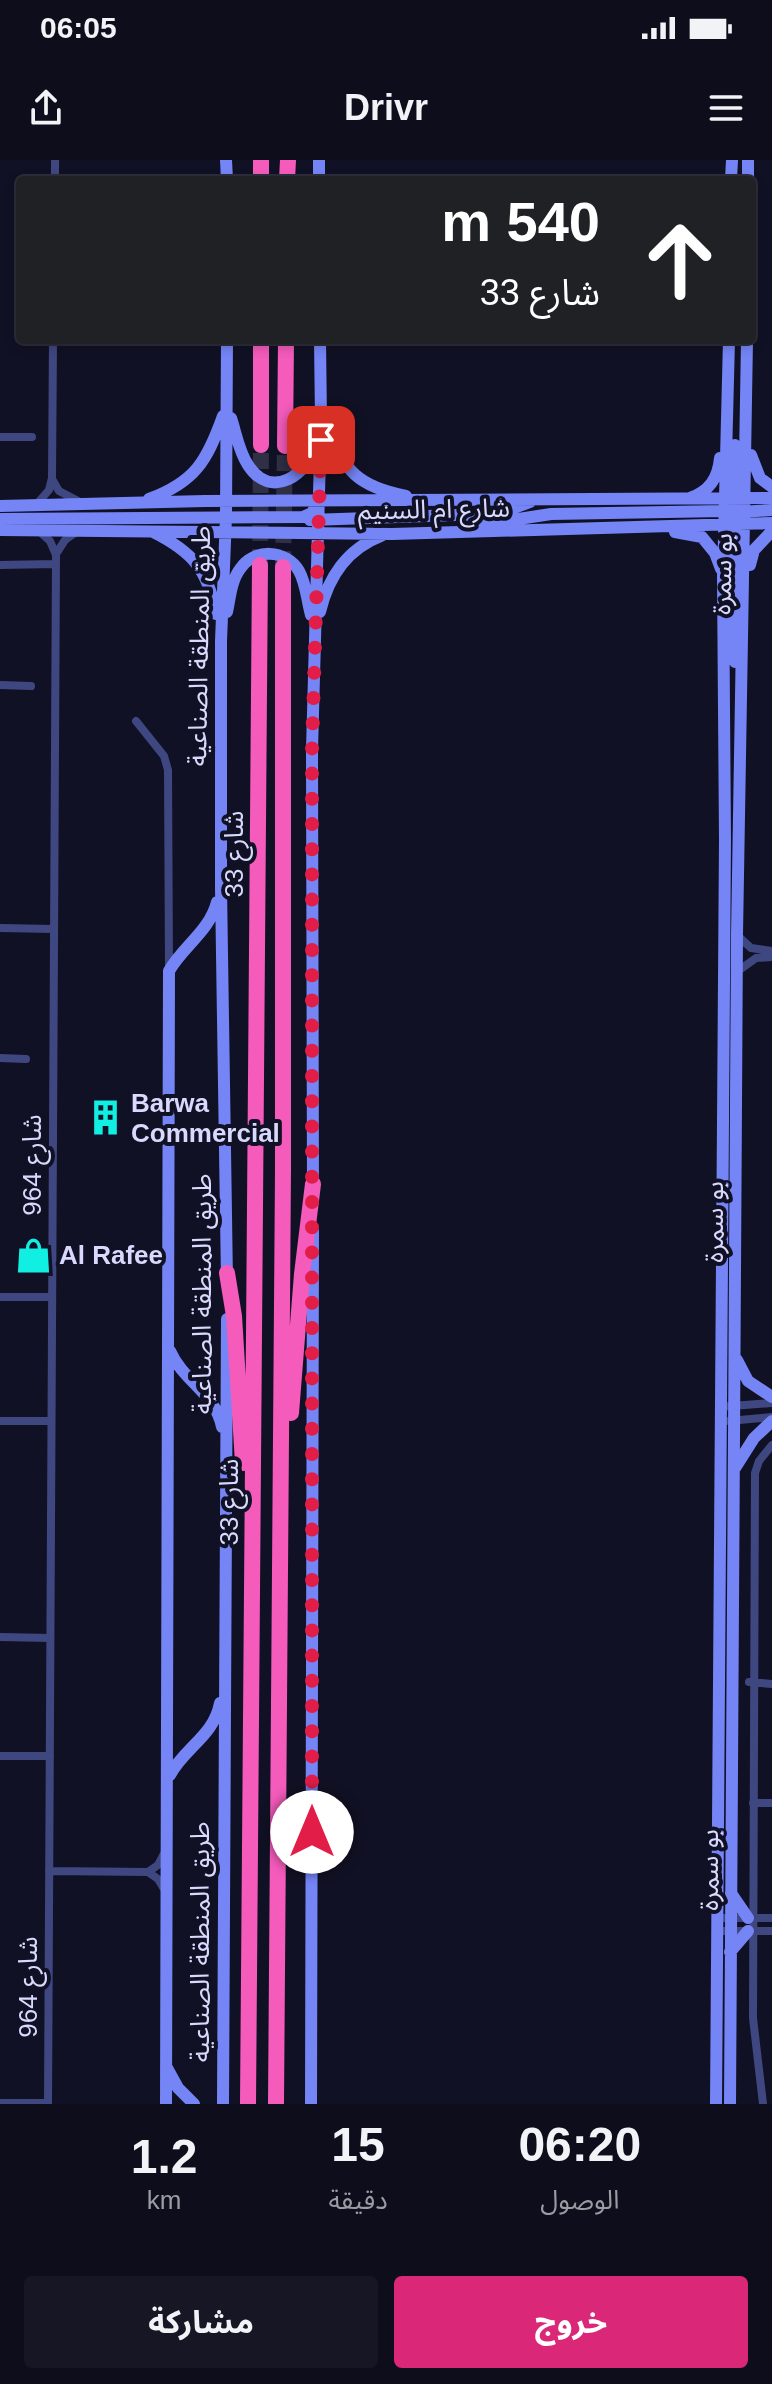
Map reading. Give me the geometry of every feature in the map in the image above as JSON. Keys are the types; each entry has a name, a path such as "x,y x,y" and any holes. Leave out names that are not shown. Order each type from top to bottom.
{"highway":[{"path":"261,344 261,445"},
{"path":"285,446 286,344"},
{"name":"شارع 33","path":"248,2104 260,565"},
{"name":"شارع 33","path":"276,2104 283,567"},
{"path":"280,1494 313,1184"},
{"path":"227,1273 234,1316 244,1494 252,1540"}],"street":[{"path":"36,505 49,490 52,478 53,344"},
{"name":"طريق المنطقة الصناعية","path":"223,2104 227,1273 221,641 226,517 227,344"},
{"path":"311,2104 312,750 321,420 320,344"},
{"path":"664,500 695,496 705,491 715,478 719,465 723,352 726,344"},
{"name":"بو سمرة","path":"728,344 743,679 737,935 731,1893 724,1924 730,1952 730,2104"},
{"path":"736,344 735,733 739,762"},
{"name":"بو سمرة","path":"716,2104 724,1924 719,1421 725,856 723,577 735,511 747,344"},
{"path":"747,357 752,374 751,456 760,478 772,487"},
{"path":"227,406 247,464 255,474 270,481 286,480 303,471 312,455 321,420"},
{"path":"138,503 174,489 195,473 209,453 227,406"},
{"path":"321,420 343,461 362,482 385,492 433,502"},
{"path":"0,437 32,437"},
{"path":"52,478 59,491 82,503"},
{"path":"318,526 485,514 506,511 542,498"},
{"name":"شارع ام السنيم","path":"0,506 542,498 664,500 735,511 772,523"},
{"name":"شارع ام السنيم","path":"0,530 225,532 318,526 392,534 608,527 735,511 772,498"},
{"path":"0,519 303,517 312,513 318,502"},
{"path":"433,533 551,514 772,510"},
{"path":"608,527 635,532 694,533 710,545 723,577"},
{"path":"39,530 50,541 56,559"},
{"path":"56,559 65,540 78,531"},
{"path":"150,531 179,546 201,568 212,592 221,641"},
{"path":"743,679 750,661 751,558 760,541 772,531"},
{"path":"315,633 326,591 346,558 370,540 392,534"},
{"path":"221,641 238,570 249,559 267,553 285,557 299,572 315,633"},
{"path":"0,565 56,559"},
{"name":"شارع 964","path":"48,2104 56,559"},
{"path":"0,685 31,686"},
{"name":"طريق المنطقة الصناعية","path":"136,721 164,756 168,770 170,1201 166,2104"},
{"path":"169,971 209,924 221,888"},
{"path":"0,928 54,929"},
{"path":"737,935 751,948 772,954"},
{"path":"738,971 756,958 772,954"},
{"path":"0,1058 26,1059"},
{"path":"0,1297 52,1297"},
{"path":"167,1345 185,1376 218,1410 227,1463"},
{"path":"735,1352 748,1381 772,1400"},
{"path":"719,1407 772,1400"},
{"path":"719,1421 772,1419"},
{"path":"734,1471 754,1438 772,1419"},
{"path":"0,1421 51,1421"},
{"path":"763,2104 753,2018 750,1925 753,1803 751,1683 755,1473 759,1461 772,1445"},
{"path":"0,1637 50,1638"},
{"path":"168,1779 182,1756 213,1725 226,1669"},
{"path":"751,1683 772,1684"},
{"path":"0,1756 50,1756"},
{"path":"753,1803 772,1803"},
{"path":"148,1872 162,1860 168,1840"},
{"path":"49,1871 148,1872 161,1883 167,1900"},
{"path":"731,1893 750,1925"},
{"path":"730,1952 750,1925 772,1918"},
{"path":"724,1924 750,1925 772,1931"},
{"path":"165,2065 178,2088 194,2104"},
{"path":"0,2103 48,2104"}],"tunnel":[{"path":"260,565 261,445"},
{"path":"283,567 285,446"}],"place":[{"name":"Barwa Commercial","path":"105,1118"},
{"name":"Al Rafee","path":"33,1255"}],"route":[{"path":"312,1832 312,750 321,440"}]}
